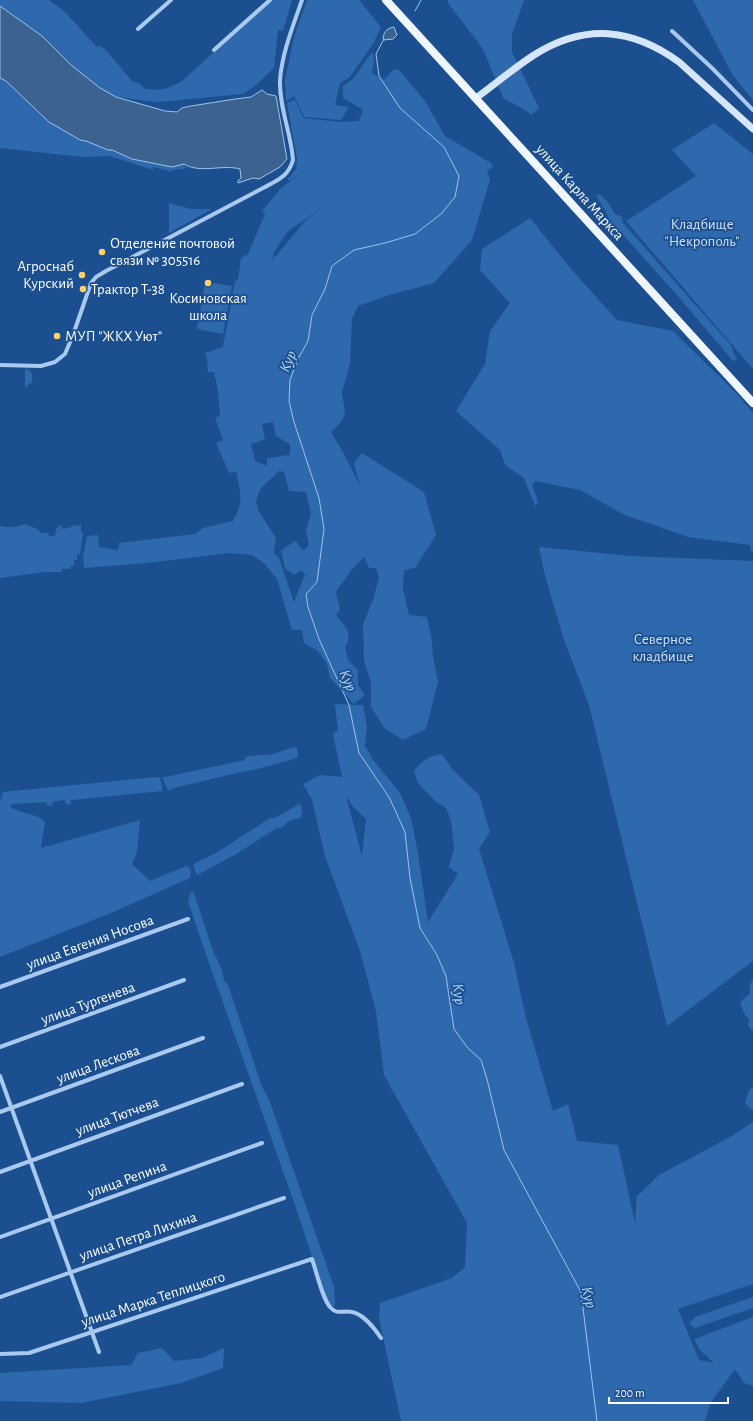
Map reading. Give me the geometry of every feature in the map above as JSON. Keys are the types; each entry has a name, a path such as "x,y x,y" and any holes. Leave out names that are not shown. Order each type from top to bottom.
{"main road":[{"name":"улица Карла Маркса","path":"386,0 753,403"},
{"path":"476,98 534,55 549,46 577,36 608,33 623,35 646,42 667,54 679,62 753,129"}],"street":[{"path":"138,29 171,0"},
{"path":"214,50 270,0"},
{"path":"0,365 41,366 55,362 65,354 91,283 96,277 285,175 293,160 280,80 284,57 302,0"},
{"path":"672,30 753,110"},
{"name":"улица Евгения Носова","path":"0,987 188,920"},
{"name":"улица Тургенева","path":"0,1047 184,980"},
{"name":"улица Лескова","path":"0,1112 203,1038"},
{"path":"0,1076 99,1352"},
{"name":"улица Тютчева","path":"0,1172 242,1084"},
{"name":"улица Репина","path":"0,1238 262,1143"},
{"name":"улица Петра Лихина","path":"0,1297 284,1198"},
{"name":"улица Марка Теплицкого","path":"0,1354 29,1353 312,1259 330,1308 339,1312 352,1312 358,1314 372,1326 382,1338"}],"green space":[{"path":"0,0 49,0 65,12 97,47 100,46 105,49 132,81 140,84 145,89 156,90 168,88 182,81 271,0 292,0 283,31 278,30 274,68 256,85 243,94 155,102 116,97 100,88 71,65 42,36 0,6"},
{"path":"307,0 359,0 381,27 374,42 350,77 340,83 335,105 349,107 341,120 304,117 294,96 286,101 285,80 294,37"},
{"path":"448,0 524,0 512,34 512,52 539,108 531,115 527,111 503,98 483,49 448,3"},
{"path":"693,0 753,0 753,100 732,74"},
{"path":"373,52 374,61 372,73 384,80 394,69 399,70 425,101 445,136 491,163 493,167 487,171 490,180 472,240 434,283 389,295 358,306 352,319 350,364 342,392 345,414 341,422 331,432 360,486 354,463 362,453 424,492 436,535 415,568 404,570 403,589 409,615 427,617 438,682 426,729 403,740 385,729 371,707 371,683 364,660 363,624 373,600 379,578 376,568 369,568 364,557 352,569 336,592 340,610 336,615 345,626 349,638 345,647 348,660 358,670 358,685 365,695 354,704 330,678 327,664 318,651 304,643 302,630 292,630 277,579 264,563 252,555 230,553 147,563 84,568 83,557 87,536 98,535 99,547 118,550 119,543 195,534 203,528 233,521 240,503 239,486 236,472 229,473 216,443 223,440 215,418 220,416 218,391 214,372 208,372 205,353 223,347 235,281 238,280 241,258 248,254 265,214 262,211 280,189 301,173 289,181 288,179 296,169 297,159 287,103 295,100 303,118 341,122 359,121 363,110 343,98 343,86 354,78","holes":["320,209 305,221 270,263 274,256 273,254 287,232","273,422 276,436 290,444 290,455 267,458 267,466 255,461 251,444 265,439 262,424","279,471 284,472 289,491 306,492 311,514 306,530 309,545 303,551 296,541 281,550 285,568 294,575 301,570 305,574 294,602 279,558 274,553 276,538 258,510 256,501 261,488"]},
{"path":"0,78 6,81 49,122 80,140 112,150 132,159 160,165 179,166 181,164 187,167 184,169 171,170 172,172 154,167 153,170 110,156 83,157 0,148"},
{"name":"Кладбище \"Некрополь\"","path":"714,123 753,154 753,369 626,221 696,176 672,150"},
{"path":"596,195 601,195 610,205 614,213 622,217 623,223 730,344 737,360 733,361 608,218"},
{"path":"169,203 191,209 212,209 169,233"},
{"path":"530,218 571,269 617,320 673,331 737,394 753,413 753,551 751,551 750,545 688,537 625,515 580,490 536,481 532,484 538,502 535,506 524,478 505,465 500,450 456,411 485,364 490,331 510,303 480,270 482,249"},
{"path":"205,282 232,286 223,334 197,329"},
{"path":"25,369 32,374 32,382 26,387 25,387"},
{"path":"25,524 42,533 48,533 50,536 55,536 56,529 60,525 63,529 71,527 72,525 78,526 81,524 81,531 83,534 80,554 77,554 77,560 74,560 74,566 71,566 70,569 61,569 62,572 45,572 0,578 0,526 12,527"},
{"name":"Северное кладбище","path":"539,547 631,556 753,561 753,961 667,1026 589,705 564,640 545,576"},
{"path":"335,704 363,705 367,727 365,746 374,761 400,793 411,818 418,853 428,922 458,874 449,867 454,848 451,821 446,808 435,801 418,783 414,771 426,759 442,754 452,769 479,795 490,832 479,849 514,963 526,1018 553,1111 568,1104 577,1141 618,1145 635,1223 637,1196 659,1175 732,1136 753,1122 753,1284 678,1309 699,1360 714,1363 699,1349 694,1339 753,1317 753,1386 744,1383 735,1369 711,1402 705,1421 401,1421 379,1318 380,1303 452,1278 465,1267 467,1223 384,1075 376,1011 360,951 325,856 312,800 303,784 320,775 342,777 333,734 338,730","holes":["346,796 354,808 366,819 362,856"]},
{"path":"295,747 297,748 297,758 254,770 174,788 168,791 163,779 163,777 245,760 245,757 269,755"},
{"path":"156,777 160,778 163,791 71,800 70,805 65,803 65,800 52,802 53,804 50,806 47,805 47,802 12,804 10,807 38,817 45,822 41,848 140,820 137,852 132,864 150,881 186,866 189,867 191,871 190,878 111,913 0,957 0,799 4,799 1,798 3,792"},
{"path":"299,804 301,805 302,811 301,818 294,819 286,823 279,829 278,827 238,853 197,875 194,864 216,853 270,818 275,818"},
{"path":"191,892 194,893 214,954 218,960 224,981 227,983 230,991 262,1087 271,1105 334,1287 334,1307 328,1302 320,1281 296,1208 203,946 188,901"},
{"path":"753,979 753,1031 748,1026 749,1019 745,1015 740,1003 750,993 750,985"},
{"path":"753,1087 752,1110 745,1103 749,1090"},
{"path":"753,1297 753,1308 695,1328 689,1324 695,1317"},
{"path":"162,1348 174,1361 202,1358 224,1348 223,1368 181,1383 81,1403 0,1401 0,1373 131,1365 138,1353"}],"shaded area":[{"path":"0,6 42,36 71,65 100,88 116,97 165,111 177,112 182,108 191,106 251,97 262,90 267,94 276,96 287,159 280,167 259,179 253,178 238,183 241,178 240,169 204,169 191,167 184,164 172,167 132,159 112,150 80,140 49,122 6,81 0,78"},
{"path":"394,27 397,35 393,39 384,40 383,38 385,32"}],"waterway":[{"path":"415,11 421,0"},
{"name":"Кур","path":"384,39 376,54 379,76 400,108 444,147 459,176 455,197 441,214 415,234 354,250 332,266 325,289 312,315 308,341 298,359 290,380 289,401 294,422 319,498 324,529 317,582 306,594 308,607 319,639 349,705 359,753 389,797 405,832 410,878 420,928 437,955 446,976 454,1029 467,1047 481,1060 504,1150 581,1292 597,1421"}],"place":[{"name":"Отделение почтовой связи № 305516","path":"102,252"},
{"name":"Агроснаб Курский","path":"82,275"},
{"name":"Косиновская школа","path":"208,283"},
{"name":"Трактор Т-38","path":"83,289"},
{"name":"МУП \"ЖКХ Уют\"","path":"57,336"}]}
